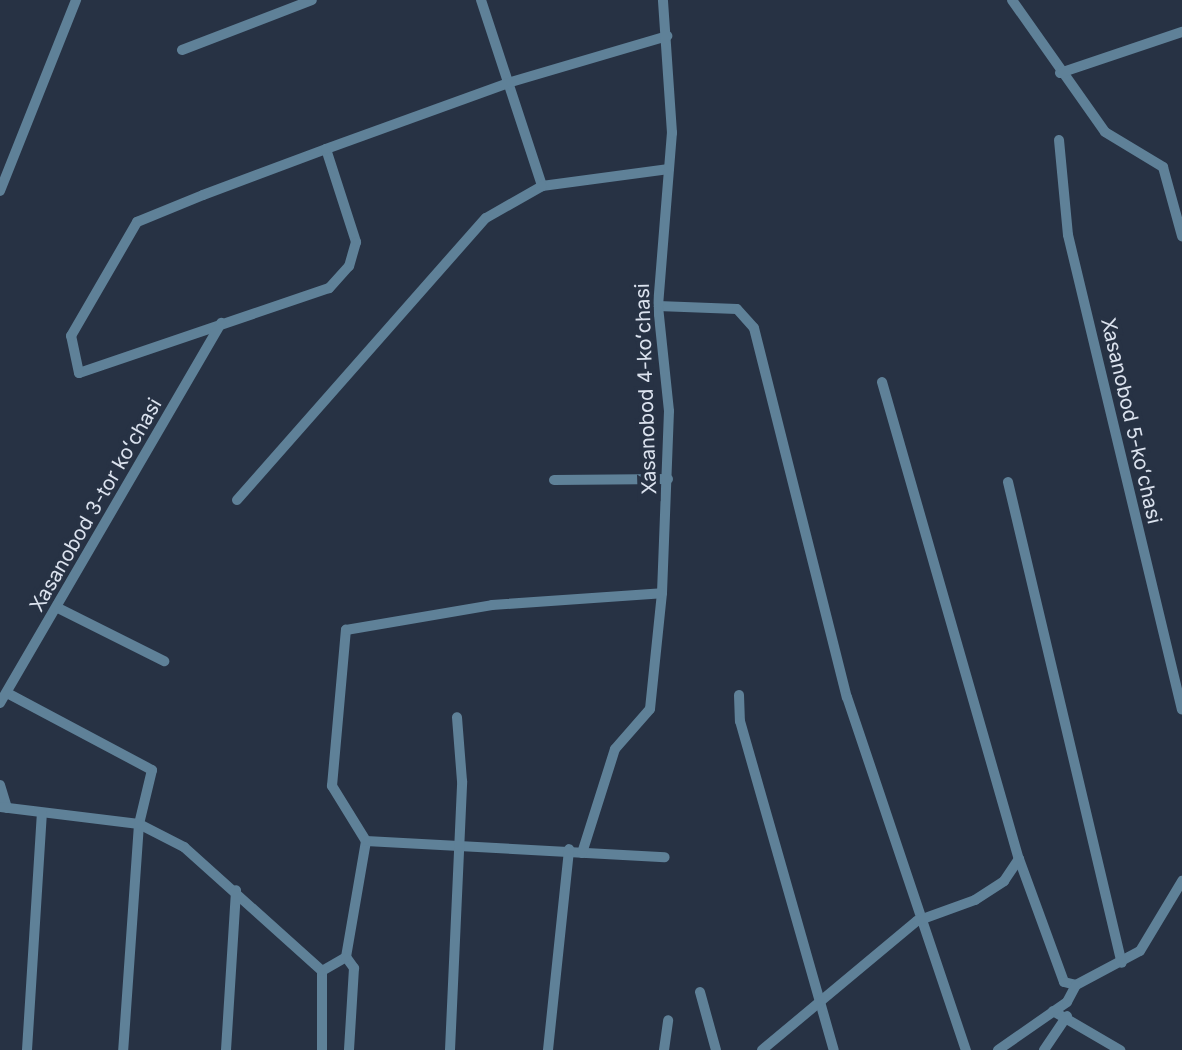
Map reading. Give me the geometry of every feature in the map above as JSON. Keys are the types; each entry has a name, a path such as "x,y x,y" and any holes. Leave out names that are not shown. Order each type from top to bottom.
{"street":[{"path":"0,191 76,0"},
{"path":"182,50 312,0"},
{"path":"481,0 511,82 542,186"},
{"name":"Xasanobod 4-koʻchasi","path":"582,853 615,749 650,709 662,593 668,479 658,306 669,169 667,36 663,0"},
{"path":"1012,0 1060,73 1105,132 1163,167 1182,236"},
{"path":"1060,73 1182,32"},
{"path":"326,149 356,242 349,266 329,288 83,372 70,355 71,336 137,222 326,149 511,82 667,36"},
{"name":"Xasanobod 5-koʻchasi","path":"1059,140 1068,235 1182,709"},
{"path":"237,500 486,218 542,186 669,169"},
{"path":"658,306 737,309 754,328 847,697 917,921 966,1050"},
{"name":"Xasanobod 3-tor koʻchasi","path":"0,703 9,694 221,323"},
{"path":"882,382 1019,859 1064,982 1076,985"},
{"path":"554,480 668,479"},
{"path":"1008,482 1122,963"},
{"path":"349,1050 354,968 346,957 366,841 332,786 346,630 492,605 662,593"},
{"path":"58,608 164,661"},
{"path":"9,694 152,770 139,824 123,1050"},
{"path":"739,695 740,721 834,1050"},
{"path":"450,1050 460,840 457,717"},
{"path":"0,785 3,808 139,824 184,847 236,890 322,971 322,1050"},
{"path":"27,1050 42,813"},
{"path":"366,841 460,840 569,849 582,853 665,857"},
{"path":"548,1050 569,849"},
{"path":"762,1050 802,1024 819,999 917,921 975,900 1004,881 1019,859"},
{"path":"998,1050 1053,1011 1076,985 1122,963 1151,938 1182,881"},
{"path":"226,1050 236,890"},
{"path":"322,971 346,957"},
{"path":"700,992 716,1050"},
{"path":"1053,1011 1067,1016 1120,1050"},
{"path":"1044,1050 1067,1016"},
{"path":"664,1050 668,1020"}]}
